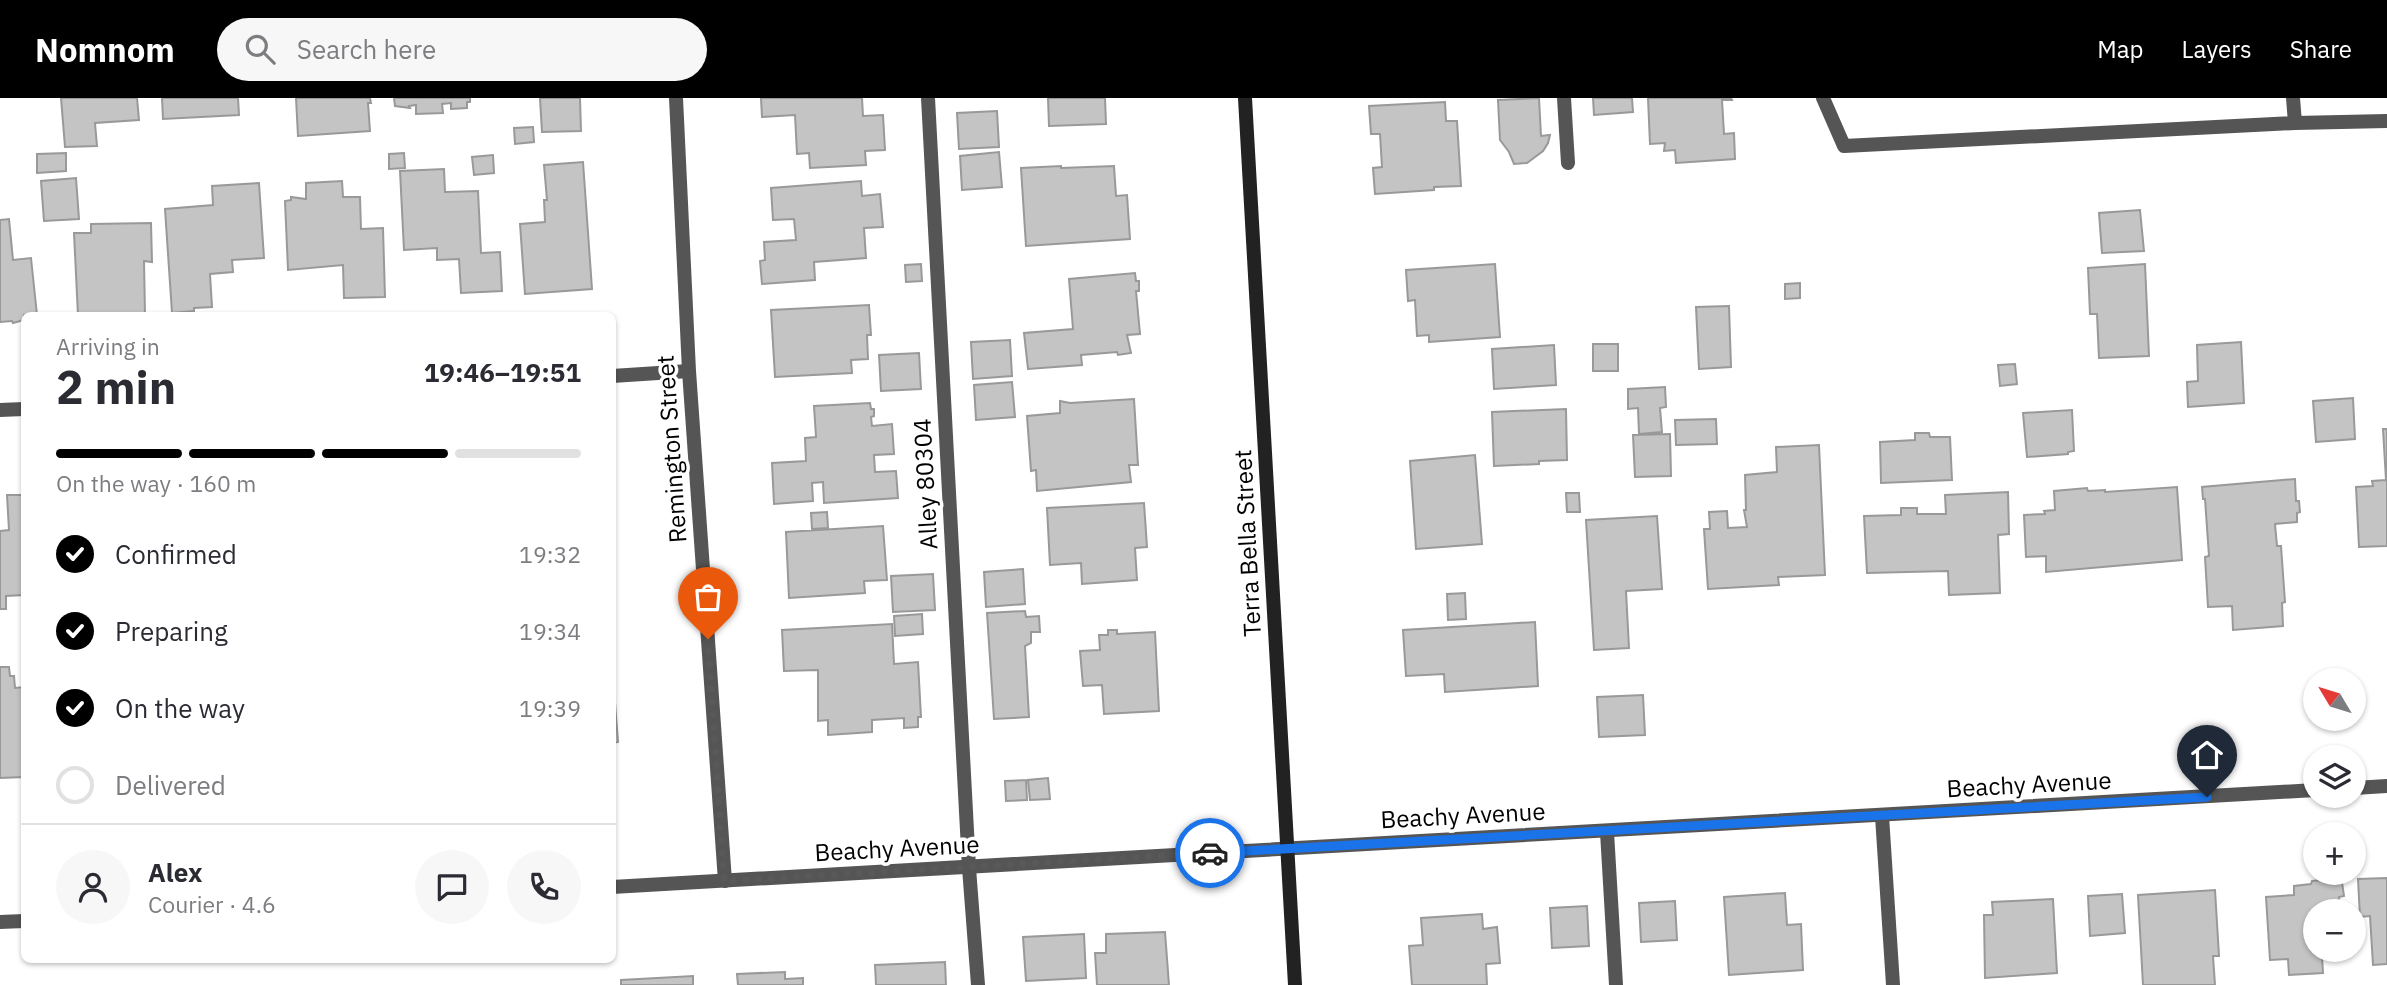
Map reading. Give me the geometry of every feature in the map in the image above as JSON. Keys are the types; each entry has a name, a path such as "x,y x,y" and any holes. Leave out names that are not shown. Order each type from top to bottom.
{"main road":[{"name":"Terra Bella Street","path":"1245,98 1295,985"}],"street":[{"name":"Remington Street","path":"676,98 689,371 724,881"},
{"name":"Alley 80304","path":"928,98 969,868 978,985"},
{"path":"1564,98 1568,163"},
{"path":"1823,98 1844,146 2295,123 2387,121"},
{"path":"2293,98 2295,123"},
{"path":"616,376 689,371"},
{"path":"0,410 21,409"},
{"path":"2366,787 2387,786"},
{"name":"Beachy Avenue","path":"616,887 2303,791"},
{"path":"1882,816 1893,985"},
{"path":"1607,832 1616,985"},
{"path":"0,922 21,921"}],"building":[{"path":"61,98 137,98 139,120 95,123 97,146 65,147"},
{"path":"162,98 238,98 239,115 163,119"},
{"path":"296,98 370,98 370,131 298,136"},
{"path":"394,98 470,98 470,102 467,102 467,108 451,109 451,103 442,104 443,113 416,114 416,105 409,106 410,108 395,106"},
{"path":"540,98 580,98 581,131 542,132"},
{"path":"761,98 862,98 863,116 883,115 885,150 865,151 866,165 810,168 809,153 797,154 795,115 762,117"},
{"path":"1048,98 1105,98 1106,124 1049,126"},
{"path":"1539,98 1541,136 1550,135 1548,143 1543,151 1527,163 1514,164 1500,140 1498,100"},
{"path":"1593,98 1632,98 1633,112 1594,115"},
{"path":"1648,98 1731,98 1732,100 1722,100 1724,134 1734,133 1735,159 1676,163 1675,150 1664,151 1665,143 1650,144"},
{"path":"1445,102 1446,121 1457,121 1461,186 1375,194 1373,168 1382,167 1380,134 1371,134 1369,106"},
{"path":"997,111 999,147 959,149 957,113"},
{"path":"533,127 534,142 515,144 514,128"},
{"path":"999,152 1002,187 962,190 960,156"},
{"path":"66,153 66,171 37,173 37,154"},
{"path":"404,153 405,168 389,169 389,154"},
{"path":"493,155 494,173 474,175 472,157"},
{"path":"583,162 592,289 525,294 520,224 545,222 544,200 547,200 544,165"},
{"path":"1114,166 1116,196 1127,195 1130,239 1026,246 1021,168"},
{"path":"444,169 445,192 478,191 481,253 500,252 502,291 461,293 459,259 437,260 437,248 404,250 400,171"},
{"path":"76,178 79,219 44,221 41,181"},
{"path":"342,181 343,197 360,197 361,229 383,228 385,297 344,298 343,265 288,270 285,201 291,200 291,197 306,199 306,183"},
{"path":"861,181 862,196 880,194 883,227 864,228 866,258 814,262 815,280 762,284 760,261 765,260 764,242 796,240 794,219 773,220 771,188"},
{"path":"259,183 264,258 232,260 233,272 210,274 212,307 172,312 165,209 213,205 212,186"},
{"path":"2140,210 2144,251 2102,253 2099,213"},
{"path":"9,219 13,260 31,258 37,312 21,312 21,321 13,323 0,322 0,220"},
{"path":"151,223 152,262 144,261 145,312 78,312 74,233 91,233 91,224"},
{"path":"921,264 922,281 906,282 905,265"},
{"path":"1495,264 1500,337 1429,342 1429,335 1417,336 1415,300 1408,301 1406,270"},
{"path":"2145,264 2149,356 2099,358 2097,314 2090,314 2088,268"},
{"path":"1135,273 1136,281 1139,281 1139,291 1136,291 1140,334 1127,335 1131,353 1081,355 1082,365 1028,369 1024,333 1073,329 1069,279"},
{"path":"1800,283 1800,298 1785,299 1785,284"},
{"path":"869,305 871,335 867,335 868,359 851,360 852,373 775,377 771,310"},
{"path":"1729,306 1731,367 1699,369 1696,307"},
{"path":"1010,340 1012,376 973,379 971,342"},
{"path":"2241,342 2244,403 2188,407 2187,382 2198,381 2197,345"},
{"path":"1593,344 1618,344 1618,371 1593,371"},
{"path":"1554,345 1556,385 1494,389 1492,349"},
{"path":"919,353 921,389 881,391 879,355"},
{"path":"2015,364 2017,384 2000,386 1998,365"},
{"path":"1012,382 1015,417 976,420 974,385"},
{"path":"1665,387 1666,407 1660,408 1662,432 1639,434 1638,408 1628,409 1628,389"},
{"path":"2353,398 2355,439 2316,442 2313,401"},
{"path":"1134,399 1138,465 1129,465 1131,482 1037,491 1036,470 1031,471 1027,416 1060,413 1060,401 1070,403"},
{"path":"870,403 871,409 874,409 872,426 892,424 894,454 874,455 875,472 896,471 898,498 824,503 823,482 812,483 813,501 774,504 772,463 806,461 805,438 816,437 814,406"},
{"path":"1566,409 1567,460 1494,466 1492,412"},
{"path":"2072,410 2074,451 2068,454 2027,457 2023,413"},
{"path":"1716,419 1717,444 1676,445 1675,420"},
{"path":"2383,429 2387,429 2387,546 2359,547 2356,487 2373,486 2372,481 2386,480"},
{"path":"1915,433 1929,433 1930,437 1950,437 1952,480 1881,483 1880,442 1915,440"},
{"path":"1670,434 1671,476 1635,477 1633,435"},
{"path":"1819,445 1825,575 1778,577 1779,585 1708,589 1704,529 1710,529 1709,512 1727,511 1728,528 1747,527 1744,510 1745,475 1777,472 1776,447"},
{"path":"1475,455 1482,544 1416,549 1410,461"},
{"path":"2295,479 2296,501 2299,501 2300,512 2297,513 2297,522 2275,524 2277,546 2281,546 2285,602 2282,603 2283,626 2233,630 2232,606 2208,607 2205,557 2209,556 2202,487"},
{"path":"2177,487 2182,560 2046,572 2046,556 2026,557 2024,515 2045,514 2044,511 2055,510 2054,491 2087,488 2088,491 2105,492"},
{"path":"2008,492 2009,534 1998,535 2000,593 1949,595 1948,571 1867,573 1864,516 1901,515 1901,508 1917,508 1917,514 1946,514 1945,495"},
{"path":"1566,493 1579,493 1580,512 1567,512"},
{"path":"7,495 21,495 21,595 6,596 6,609 0,609 0,531 9,530"},
{"path":"1144,503 1147,547 1135,548 1137,580 1082,584 1081,563 1050,565 1047,508"},
{"path":"827,512 828,528 812,529 811,513"},
{"path":"1657,516 1662,589 1626,591 1629,648 1594,650 1586,520"},
{"path":"883,526 887,580 864,581 865,593 789,598 786,532"},
{"path":"1023,569 1025,604 986,607 984,572"},
{"path":"933,574 935,610 893,612 891,576"},
{"path":"1465,593 1466,619 1448,620 1447,594"},
{"path":"1025,611 1026,617 1039,616 1040,632 1031,632 1031,643 1025,646 1029,717 994,719 987,613"},
{"path":"922,614 923,634 895,636 894,616"},
{"path":"1535,622 1538,686 1445,692 1444,674 1406,676 1403,630"},
{"path":"892,624 894,664 918,662 921,717 918,717 918,727 904,728 904,718 872,720 872,732 828,735 828,720 818,721 818,670 784,671 782,630"},
{"path":"1108,630 1117,630 1117,634 1155,632 1159,711 1104,714 1102,685 1083,686 1080,651 1100,650 1099,635 1108,635"},
{"path":"0,667 9,667 10,676 14,676 15,688 21,687 21,777 0,778"},
{"path":"1643,695 1645,735 1599,737 1597,697"},
{"path":"1048,778 1050,799 1030,800 1028,780"},
{"path":"1026,780 1027,800 1006,801 1005,781"},
{"path":"2387,878 2387,964 2373,965 2370,916 2366,916 2366,899 2359,899 2358,885 2366,885 2366,879"},
{"path":"2342,885 2344,896 2339,899 2303,899 2303,962 2322,962 2323,973 2289,975 2288,959 2270,960 2266,897 2294,895 2294,886"},
{"path":"2215,890 2219,956 2213,956 2215,985 2143,985 2138,895"},
{"path":"1785,893 1787,925 1801,924 1803,970 1729,975 1724,897"},
{"path":"2122,894 2125,933 2090,936 2088,896"},
{"path":"2053,899 2057,973 1985,978 1984,915 1993,915 1992,902"},
{"path":"1675,901 1677,940 1641,942 1639,903"},
{"path":"1587,906 1589,946 1552,948 1550,908"},
{"path":"1482,914 1483,929 1497,927 1500,963 1486,964 1487,985 1412,985 1409,946 1423,945 1421,918"},
{"path":"1165,932 1169,985 1097,985 1095,953 1106,953 1106,934"},
{"path":"1084,934 1086,978 1026,981 1023,937"},
{"path":"945,962 946,985 876,985 875,965"},
{"path":"785,972 785,979 803,978 803,985 738,985 737,974"},
{"path":"693,976 693,985 621,985 621,980"}],"way so far":[{"path":"708,639 724,881 1210,853"}],"route":[{"path":"1210,853 2207,797"}]}
